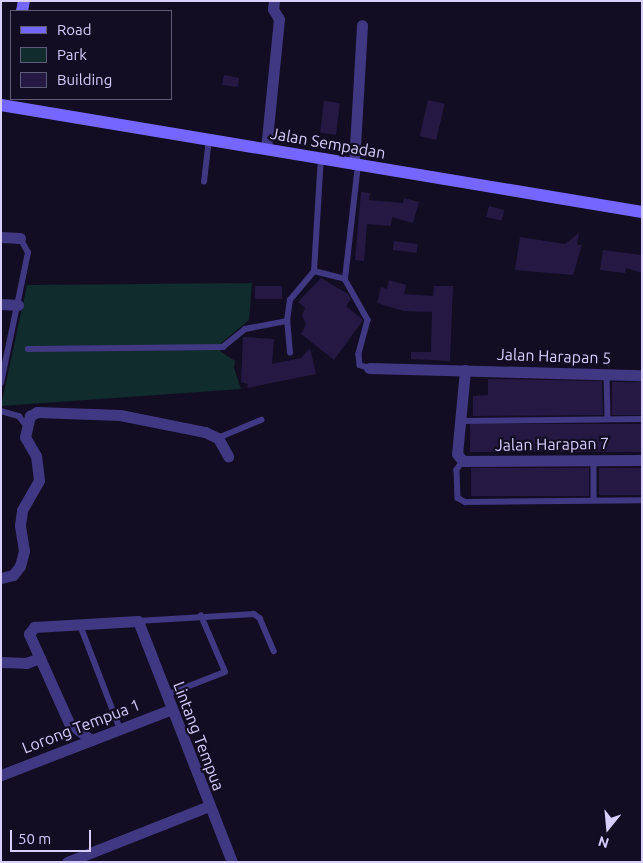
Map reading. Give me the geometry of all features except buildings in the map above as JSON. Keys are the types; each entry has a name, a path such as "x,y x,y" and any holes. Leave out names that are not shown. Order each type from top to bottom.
{"street":[{"path":"266,149 279,19 273,9 274,1"},
{"path":"356,164 362,25"},
{"name":"Jalan Sempadan","path":"7,102 209,140 642,212"},
{"path":"1,237 20,238"},
{"path":"1,304 18,305"},
{"name":"Jalan Harapan 5","path":"369,368 642,375"},
{"path":"462,462 457,454 465,370"},
{"path":"1,578 13,575 20,566 24,551 20,525 22,510 39,480 36,456 25,437 26,425 30,416 37,412 120,415 205,432 218,438 228,456"},
{"name":"Jalan Harapan 7","path":"462,462 642,460"},
{"path":"91,740 69,723 29,634 34,627 138,621"},
{"name":"Lintang Tempua","path":"138,621 232,862"},
{"path":"1,662 26,663 40,658"},
{"name":"Lorong Tempua 1","path":"1,774 172,709"},
{"path":"67,862 209,806"}],"lane":[{"path":"204,182 209,140"},
{"path":"290,353 286,321 290,300 314,271 321,158"},
{"path":"356,164 345,280 368,320 359,354 360,365 369,368"},
{"path":"1,383 28,253 20,238"},
{"path":"314,271 345,280"},
{"path":"28,349 223,347 244,330 286,321"},
{"path":"607,374 608,419"},
{"path":"1,411 19,416 26,425"},
{"path":"460,421 642,419"},
{"path":"218,438 261,420"},
{"path":"594,460 594,500"},
{"path":"462,462 457,470 458,498 465,502 642,500"},
{"path":"138,621 201,616 258,616 274,651"},
{"path":"166,695 225,672 201,616"},
{"path":"80,624 120,728"}],"green space":[{"path":"252,283 249,320 220,344 220,351 235,361 234,368 241,389 1,406 27,285"}]}
